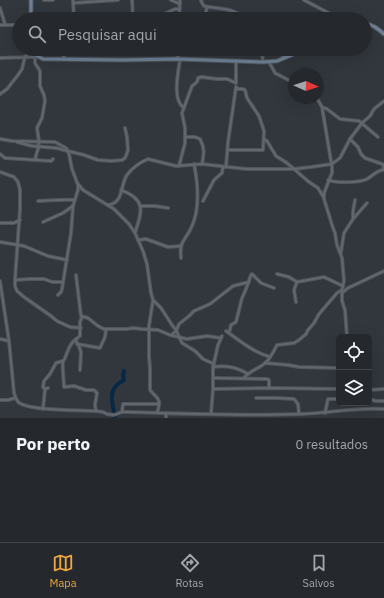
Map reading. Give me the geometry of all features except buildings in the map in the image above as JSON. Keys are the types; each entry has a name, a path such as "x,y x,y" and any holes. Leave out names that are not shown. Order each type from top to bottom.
{"main road":[{"path":"31,0 31,12"},
{"path":"372,25 384,34"},
{"path":"36,56 43,59 177,59 263,62 270,62 290,56"}],"street":[{"path":"44,0 53,0"},
{"path":"74,12 73,2 118,0"},
{"path":"132,0 133,12"},
{"path":"170,0 180,4"},
{"path":"180,0 180,12"},
{"path":"201,0 202,5 207,7 234,12"},
{"path":"304,0 327,12"},
{"path":"206,12 207,7"},
{"path":"168,12 175,9 180,9"},
{"path":"1,11 5,25"},
{"path":"0,25 12,25"},
{"path":"0,58 36,56 35,63 40,70 40,86 45,101 42,118 37,129 39,141 35,159 38,160"},
{"path":"178,56 177,59 180,60 177,100 184,108"},
{"path":"262,56 263,62"},
{"path":"0,94 7,89 18,75 22,69 25,57"},
{"path":"202,201 214,180 222,173 225,167 232,117 232,106 236,87 236,61"},
{"path":"270,62 274,73 288,80"},
{"path":"179,166 186,137 182,113 192,86 197,82 198,78 227,79 236,83"},
{"path":"228,150 262,150 264,128 258,114 247,98 245,90 238,89 236,87"},
{"path":"108,205 113,204 120,198 121,190 127,175 134,168 149,159 172,166 202,164 246,169 294,169 332,164 340,158 350,139 362,123 370,116 374,109 384,101"},
{"path":"320,104 332,164 332,173 328,180 324,193 324,199"},
{"path":"322,107 327,108 340,119 356,120 362,123 378,137"},
{"path":"15,141 38,147 56,148 98,160 122,160 126,156 128,150 125,128"},
{"path":"186,137 195,137 200,139 204,150 202,164"},
{"path":"263,138 276,156 319,189 324,199 340,254 344,278 342,291 347,334"},
{"path":"0,139 12,142 49,141 58,143 64,147 68,151 72,169 78,184 83,190 114,209 129,224 143,251 147,264 151,293 154,300 176,330 182,343 195,351 213,366 237,368 248,374"},
{"path":"328,180 346,182 364,180 377,171 383,170 384,165 362,156 358,147 350,139"},
{"path":"0,154 5,158 53,160"},
{"path":"181,258 181,246 183,240 192,227 196,214 198,187 194,164"},
{"path":"0,172 12,176 18,182 21,196 15,280 17,291 24,298 52,316 57,321 70,327 81,328"},
{"path":"58,295 62,292 73,206 78,190 78,184"},
{"path":"121,190 134,196 140,203 140,215 134,233"},
{"path":"38,201 61,199 74,200"},
{"path":"353,219 355,200"},
{"path":"340,254 344,233 353,219 367,203"},
{"path":"43,222 73,206"},
{"path":"140,206 168,208"},
{"path":"0,223 14,223 20,220"},
{"path":"138,240 146,239 168,246 181,246"},
{"path":"0,242 18,245 48,256 67,260"},
{"path":"244,378 248,374 266,364 277,345 294,343 306,334 337,293 384,272"},
{"path":"229,333 231,325 236,322 242,298 252,274 261,283 274,288"},
{"path":"277,274 290,277 297,282 324,278 343,286"},
{"path":"76,275 82,317 81,328 80,336 77,337 71,344 63,361 63,385 64,387 74,386 86,390 94,390 97,393 95,406 96,411"},
{"path":"15,280 44,279 52,282 63,282"},
{"path":"0,281 9,341 14,393 17,401 20,403 43,409 96,411 114,415 122,412 255,415 325,413 359,409 384,409"},
{"path":"170,335 176,330 179,324 194,311 212,302 233,286 248,282"},
{"path":"296,302 294,290 297,282"},
{"path":"154,300 149,329 148,357 150,368 150,388 151,391 159,398 160,404 157,413"},
{"path":"82,317 88,318 106,330 134,328 149,329 158,330 170,335 187,339 207,336 222,337 213,366 214,378 211,414"},
{"path":"78,344 100,348 106,330"},
{"path":"226,331 252,349 270,357"},
{"path":"0,339 9,341"},
{"path":"76,339 76,343 78,344 81,352 80,370"},
{"path":"43,409 44,382 56,363 63,361"},
{"path":"266,364 336,368"},
{"path":"214,378 268,379 270,382 269,388"},
{"path":"44,389 48,388"},
{"path":"213,390 269,388 336,389"},
{"path":"372,390 384,390"},
{"path":"0,400 16,398"},
{"path":"256,398 294,399 298,404 299,414"},
{"path":"325,413 328,399 336,398"},
{"path":"372,400 384,401"},
{"path":"122,412 123,404 160,404"},
{"path":"166,413 166,418"}],"waterway":[{"path":"115,418 112,393 117,385 124,380 124,371"}]}
